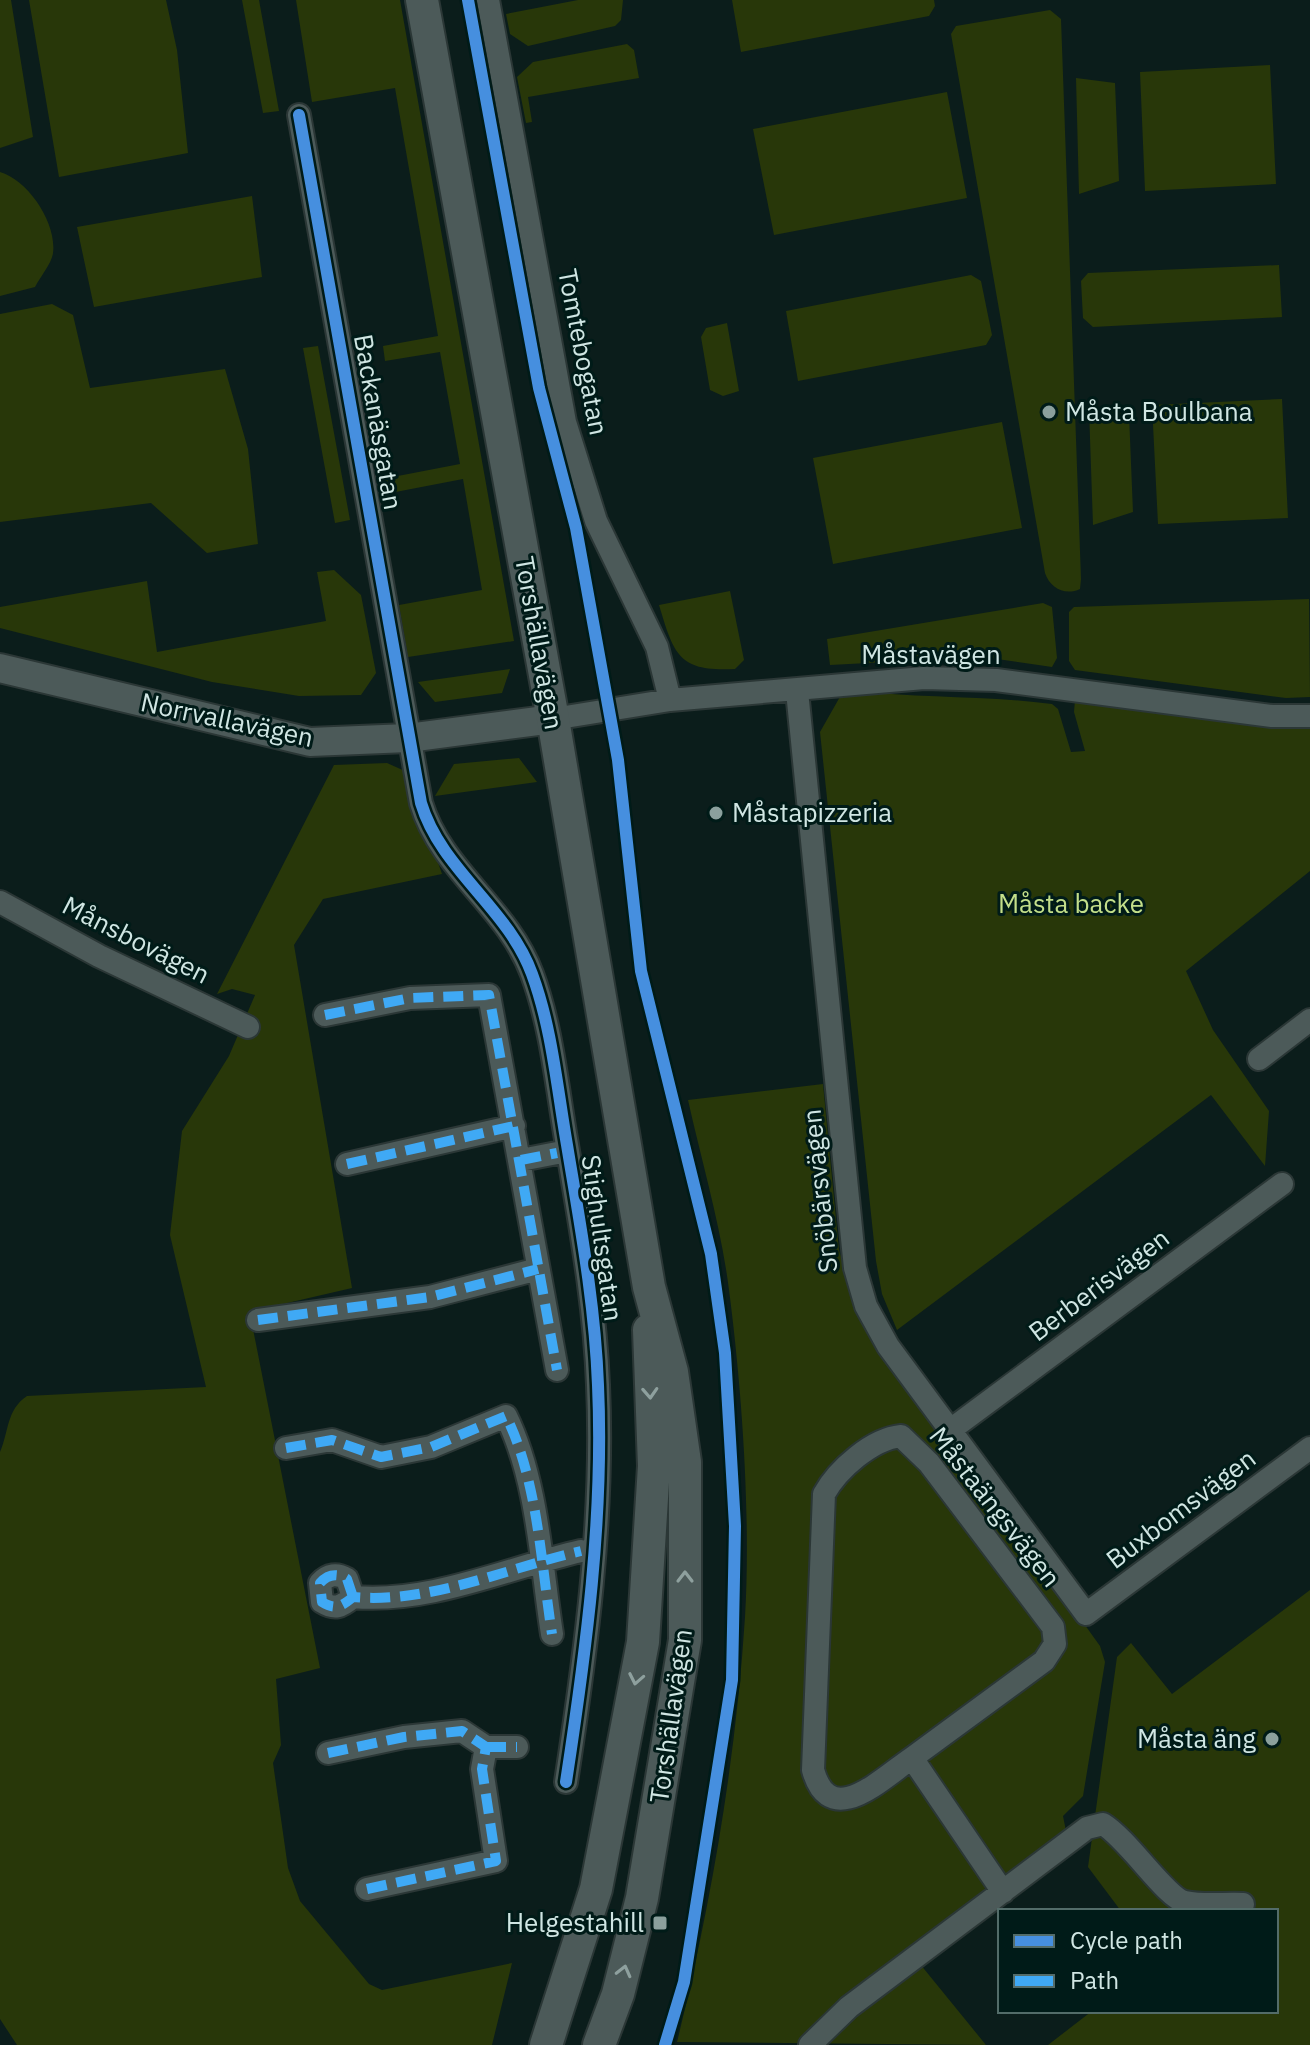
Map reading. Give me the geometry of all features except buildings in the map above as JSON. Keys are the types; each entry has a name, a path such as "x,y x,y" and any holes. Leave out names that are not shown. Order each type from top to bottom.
{"main road":[{"name":"Torshällavägen","path":"422,0 553,719 649,1287 672,1372 685,1462 685,1640 642,1898 618,1994 599,2045"},
{"name":"Torshällavägen","path":"548,2039 596,1889 643,1642 654,1466 649,1287"},
{"path":"548,2039 590,2045"}],"street":[{"name":"Tomtebogatan","path":"488,0 565,422 596,521 657,647 670,700"},
{"name":"Backanäsgatan","path":"299,115 390,617 408,738"},
{"name":"Norrvallavägen","path":"0,668 310,742 408,738 553,719"},
{"name":"Måstavägen","path":"553,719 670,700 797,691 872,681 996,680 1272,716 1310,716"},
{"name":"Snöbärsvägen","path":"797,691 855,1268 878,1329 949,1431 1086,1614"},
{"name":"Stighultsgatan","path":"408,738 421,803 431,833 509,932 532,974 548,1033 586,1262 598,1384 594,1547 580,1693 566,1782"},
{"name":"Månsbovägen","path":"0,902 99,956 248,1027"},
{"path":"325,1015 410,998 489,995 557,1370"},
{"path":"1259,1059 1310,1020"},
{"path":"347,1164 514,1126"},
{"path":"521,1160 557,1153"},
{"name":"Berberisvägen","path":"949,1431 1282,1184"},
{"path":"258,1320 430,1297 538,1269"},
{"path":"286,1448 332,1440 381,1457 431,1447 506,1416 516,1436 525,1475 552,1634"},
{"name":"Måstaängsvägen","path":"901,1436 929,1463 1053,1627 1055,1644 1044,1661 912,1758 853,1797 838,1800 827,1797 818,1787 813,1770 824,1494 834,1475 887,1438 901,1436"},
{"name":"Buxbomsvägen","path":"1086,1614 1310,1448"},
{"path":"353,1597 377,1599 454,1587 540,1560 581,1551"},
{"path":"328,1753 404,1737 462,1731 486,1747 517,1747"},
{"path":"367,1889 496,1861 482,1769 486,1747"},
{"path":"912,1758 1003,1892"},
{"path":"810,2045 849,2007 1087,1828 1103,1824 1122,1836 1170,1894 1183,1902 1243,1904"}],"green space":[{"path":"0,0 11,0 33,137 0,148"},
{"path":"29,0 166,0 177,50 188,153 59,177"},
{"path":"242,0 259,0 279,111 263,113"},
{"path":"296,0 400,0 514,641 408,657 399,605 482,590 463,479 380,495 377,480 460,464 440,352 385,361 383,346 438,336 395,88 312,102"},
{"path":"578,0 623,0 621,20 615,26 528,46 510,34 506,14"},
{"path":"732,0 934,0 935,6 929,16 741,52"},
{"path":"1050,10 1061,19 1081,579 1080,589 1069,592 1054,586 1045,573 951,34 956,26"},
{"path":"627,44 634,50 639,78 528,97 532,122 526,123 517,77 533,62"},
{"path":"1270,65 1276,184 1145,191 1140,72"},
{"path":"1076,78 1115,83 1119,181 1079,194"},
{"path":"947,92 967,198 774,235 753,129"},
{"path":"0,172 21,184 38,204 50,229 53,253 35,287 0,296"},
{"path":"252,196 262,277 94,307 77,227"},
{"path":"1279,265 1282,317 1093,327 1083,318 1081,281 1088,273"},
{"path":"971,275 981,281 992,335 986,345 798,381 786,311"},
{"path":"52,304 73,315 90,388 225,369 248,449 258,544 207,553 151,503 0,522 0,314"},
{"path":"727,323 739,391 723,396 710,390 701,337 706,328"},
{"path":"318,346 350,520 335,523 303,348"},
{"path":"1282,399 1288,518 1158,524 1152,405"},
{"path":"1089,409 1129,414 1133,512 1093,525"},
{"path":"1002,422 1022,528 833,564 813,458"},
{"path":"334,570 361,595 376,673 361,695 299,696 212,682 0,628 0,607 147,581 157,652 326,621 317,572"},
{"path":"730,591 744,660 735,669 716,669 690,663 682,657 669,637 659,605"},
{"path":"1309,599 1310,697 1286,698 1075,670 1069,661 1069,612 1074,607"},
{"path":"1043,603 1052,607 1057,658 1052,667 983,657 830,665 827,639"},
{"path":"510,669 502,693 435,702 418,682"},
{"name":"Måsta backe","path":"854,690 1052,704 1058,709 1071,752 1085,751 1074,712 1075,700 1310,724 1310,871 1186,971 1213,1030 1269,1111 1265,1166 1211,1095 897,1330 882,1294 876,1261 820,732 841,695"},
{"path":"519,758 537,782 435,796 454,764"},
{"path":"387,763 407,772 442,874 323,899 294,945 352,1288 270,1307 252,1324 320,1668 276,1679 281,1745 273,1763 288,1868 300,1901 369,1984 382,1990 512,1963 492,2045 17,2045 0,2019 0,1452 15,1408 27,1396 206,1387 170,1235 182,1131 229,1056 255,995 232,989 217,994 334,765"},
{"path":"823,1084 839,1250 856,1306 1100,1646 1105,1662 1083,1796 1063,1816 1066,1831 907,1948 986,2045 677,2042 701,1937 728,1777 741,1670 747,1578 744,1453 729,1290 716,1218 688,1100"},
{"path":"1310,1590 1310,2045 1048,2045 1089,2013 1278,2013 1278,1909 1120,1909 1088,1867 1117,1657 1131,1643 1172,1694"}],"marked path":[{"path":"325,1015 410,998 489,995 557,1370"},
{"path":"347,1164 514,1126"},
{"path":"521,1160 557,1153"},
{"path":"258,1320 430,1297 538,1269"},
{"path":"286,1448 332,1440 381,1457 431,1447 506,1416 517,1441 532,1495 552,1634"},
{"path":"353,1597 347,1579 343,1577 329,1576 320,1583 322,1602 338,1606 353,1597 382,1598 439,1590 581,1551"},
{"path":"328,1753 404,1737 462,1731 486,1747"},
{"path":"486,1747 517,1747"},
{"path":"367,1889 496,1861 482,1769 486,1747"}],"cycle path":[{"path":"468,0 539,388 576,528 618,760 641,971 711,1254 725,1353 735,1526 732,1680 684,1982 665,2045"},
{"path":"299,115 421,803 443,849 507,929 532,974 549,1037 582,1234 596,1355 598,1485 592,1584 566,1782"}],"place":[{"name":"Måsta Boulbana","path":"1049,412"},
{"name":"Måstapizzeria","path":"716,813"},
{"name":"Måsta äng","path":"1272,1739"},
{"name":"Helgestahill","path":"660,1923"}]}
